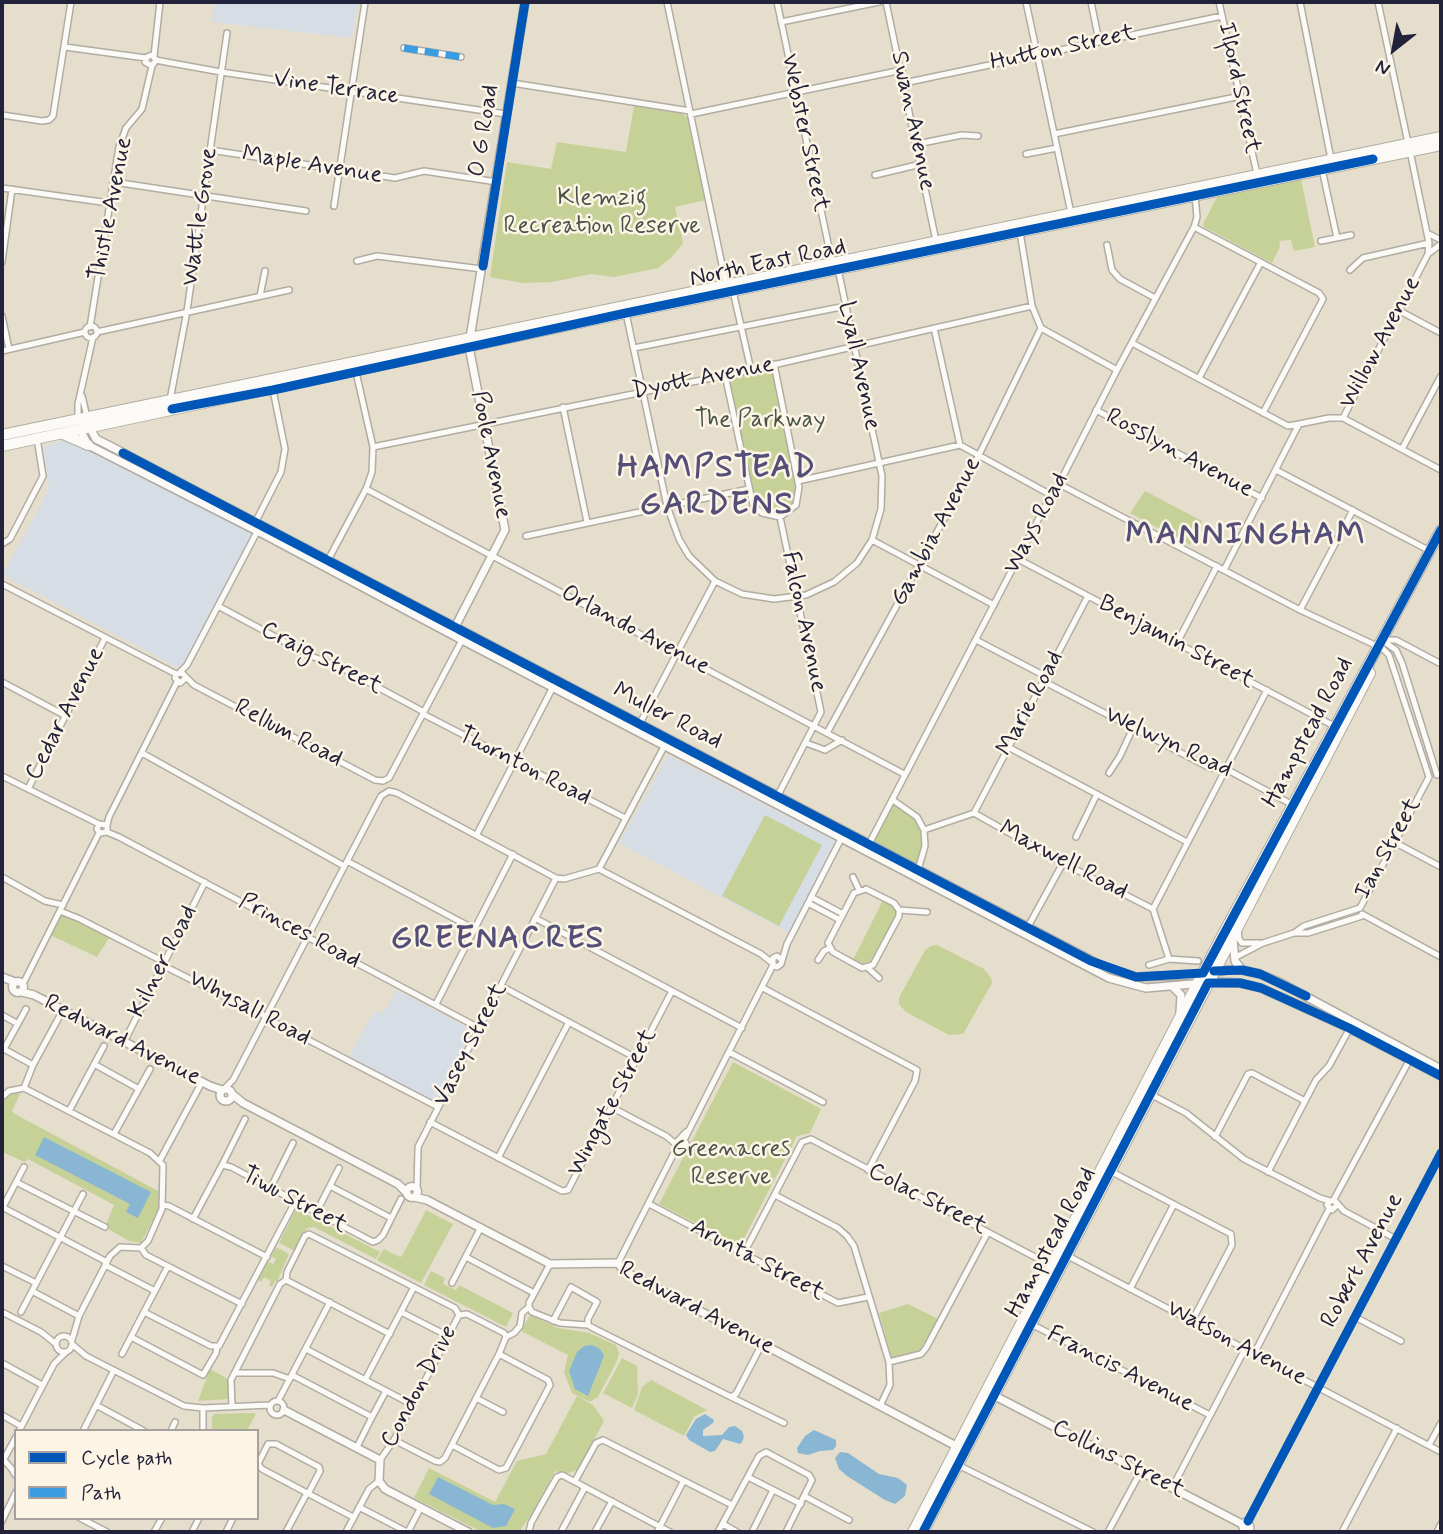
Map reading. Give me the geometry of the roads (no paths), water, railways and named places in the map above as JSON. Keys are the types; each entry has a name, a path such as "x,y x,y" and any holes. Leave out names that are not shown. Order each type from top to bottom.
{"highway":[{"name":"North East Road","path":"2,435 83,423 272,385 1072,216 1328,165 1441,137"},
{"name":"North East Road","path":"1409,147 1441,145"},
{"name":"North East Road","path":"2,446 58,434 83,423"},
{"path":"58,434 67,434 88,445"},
{"name":"Hampstead Road","path":"913,1532 991,1394 1441,530"},
{"name":"Hampstead Road","path":"1148,1093 1177,1026 1233,935 1296,807"},
{"name":"Hampstead Road","path":"923,1532 954,1463"}],"main road":[{"name":"O G Road","path":"470,342 525,2"},
{"name":"Poole Avenue","path":"453,631 502,538 505,522 470,342"},
{"name":"Muller Road","path":"83,423 96,439 153,473"},
{"path":"83,423 88,445"},
{"name":"Muller Road","path":"88,445 153,473 258,525 453,631 1026,930 1102,966 1136,977 1206,978"},
{"name":"Muller Road","path":"453,631 462,640 554,684"},
{"name":"Muller Road","path":"867,847 918,870 1100,973 1129,985 1146,988 1172,986 1206,978"},
{"path":"1233,935 1234,958 1242,970"},
{"path":"1206,978 1242,970 1279,982 1441,1076"},
{"path":"1206,978 1261,988 1351,1025"},
{"name":"Redward Avenue","path":"4,979 227,1093 550,1264 618,1264 624,1271 962,1449"},
{"path":"1172,986 1182,998 1177,1026"},
{"path":"1411,1057 1441,1069"},
{"name":"Collins Street","path":"991,1394 1258,1532"},
{"path":"284,1410 380,1460 379,1481 385,1489 467,1532"}],"street":[{"path":"2,115 51,120 71,2"},
{"name":"Thistle Avenue","path":"83,423 82,393 109,204 124,133 142,109 160,2"},
{"path":"334,206 365,2"},
{"path":"667,2 730,288 751,370"},
{"name":"Webster Street","path":"777,2 835,267"},
{"path":"781,22 879,2"},
{"name":"Swan Avenue","path":"886,2 937,245"},
{"path":"1026,2 1072,216"},
{"path":"1091,2 1099,41"},
{"name":"Ilford Street","path":"1219,2 1258,178"},
{"path":"1300,2 1328,165 1337,238"},
{"name":"Willow Avenue","path":"1299,424 1343,418 1428,254 1429,243 1378,2"},
{"name":"Hutton Street","path":"904,83 1222,16"},
{"name":"Wattle Grove","path":"171,405 227,33"},
{"name":"Vine Terrace","path":"65,47 506,114"},
{"path":"404,48 461,57"},
{"path":"512,83 691,113 902,70"},
{"path":"1054,134 1241,96"},
{"path":"917,144 962,135 978,136"},
{"path":"1026,154 1057,148"},
{"name":"Maple Avenue","path":"210,150 395,178 424,171 497,182"},
{"path":"875,175 921,164"},
{"path":"114,182 306,211"},
{"path":"2,188 109,204"},
{"path":"2,262 12,190"},
{"name":"Ways Road","path":"867,847 1194,227 1198,217 1194,192"},
{"path":"1194,227 1319,293 1323,299 1263,413"},
{"path":"1019,228 1032,306 1041,328 1117,370"},
{"path":"1427,233 1441,242 1428,254"},
{"path":"1321,241 1351,235"},
{"path":"1350,270 1363,258 1429,243"},
{"path":"1107,245 1112,270 1120,279 1155,298"},
{"path":"357,261 377,256 482,269"},
{"path":"1199,378 1261,262"},
{"name":"Lyall Avenue","path":"835,267 846,306 882,476 880,519 872,540"},
{"path":"260,296 265,271"},
{"path":"2,316 5,350 289,290"},
{"path":"634,348 846,306"},
{"name":"Dyott Avenue","path":"373,447 751,370 1032,306"},
{"path":"626,309 667,506 679,539 689,556 715,581 752,597 775,599 797,596 819,590 842,576 862,556 872,540 994,605"},
{"path":"1398,310 1441,333"},
{"path":"934,328 960,445 1051,495"},
{"name":"Gambia Avenue","path":"827,733 978,457 1041,328"},
{"path":"1132,342 1288,426 1299,424"},
{"path":"725,375 753,505 767,516 780,517 792,510 799,500 798,481 774,364"},
{"path":"326,564 366,489 372,472 373,447 355,367"},
{"path":"1402,449 1441,376"},
{"path":"19,986 218,606 281,472 285,449 272,385"},
{"path":"563,407 587,522"},
{"name":"Rosslyn Avenue","path":"1096,410 1262,498"},
{"path":"1343,418 1441,470"},
{"path":"1224,569 1299,424"},
{"path":"2,544 10,538 43,476 37,438"},
{"path":"798,481 960,445"},
{"path":"1276,470 1430,551"},
{"path":"1059,484 1300,610 1383,642 1396,640 1441,664"},
{"name":"Orlando Avenue","path":"366,489 904,774"},
{"path":"526,536 749,489"},
{"path":"1300,610 1353,510"},
{"name":"Falcon Avenue","path":"780,517 821,712 815,726"},
{"name":"Benjamin Street","path":"1018,559 1338,728"},
{"path":"1177,643 1217,566"},
{"path":"638,728 715,581"},
{"name":"Rellum Road","path":"2,583 375,780 383,781 389,778 423,713"},
{"name":"Marie Road","path":"974,813 1088,596"},
{"name":"Craig Street","path":"218,606 311,656 340,667 423,713"},
{"name":"Cedar Avenue","path":"28,789 105,638"},
{"name":"Welwyn Road","path":"976,639 1132,728 1210,768 1226,769 1296,807"},
{"path":"423,713 462,640"},
{"name":"Ian Street","path":"1383,642 1396,650 1402,663 1439,777"},
{"name":"Ian Street","path":"1234,958 1263,943 1294,933 1304,926 1360,908 1429,777 1383,642"},
{"path":"2,682 64,715"},
{"path":"477,834 554,684"},
{"path":"1153,909 1266,690"},
{"name":"Thornton Road","path":"423,713 514,763 625,818"},
{"path":"776,800 815,726"},
{"path":"1109,773 1132,728"},
{"path":"806,743 825,750 842,740"},
{"path":"599,869 666,743"},
{"path":"1008,747 1188,842"},
{"path":"142,752 346,864 474,929"},
{"name":"Princes Road","path":"2,776 479,1028"},
{"path":"1429,777 1439,777"},
{"path":"227,1093 381,796 388,791 397,793 477,834 556,878 564,879 599,869 776,961"},
{"path":"1076,837 1097,794"},
{"path":"893,800 917,817 924,830 925,846 918,870"},
{"name":"Maxwell Road","path":"924,830 974,813 1153,909 1168,959"},
{"path":"618,1264 843,834"},
{"path":"1394,842 1441,867"},
{"path":"436,1004 513,853"},
{"path":"1026,930 1063,863"},
{"name":"Whysall Road","path":"2,877 438,1107"},
{"path":"853,877 859,890"},
{"name":"Vasey Street","path":"411,1192 419,1177 418,1147 556,878"},
{"name":"Kilner Road","path":"124,1042 205,882"},
{"path":"866,889 894,903 899,910 899,916 873,965 868,968 862,968 830,948 828,943 859,890 866,889"},
{"path":"809,900 842,917"},
{"path":"1360,908 1362,916 1441,957"},
{"path":"899,910 927,912"},
{"name":"Ian Street","path":"1294,933 1308,933 1362,916"},
{"path":"535,918 742,1028"},
{"path":"1238,925 1238,939 1242,943 1263,943"},
{"path":"818,960 824,951 830,948"},
{"path":"1149,965 1168,959 1198,961"},
{"path":"868,968 879,978"},
{"path":"501,986 636,1058"},
{"path":"763,988 917,1070 915,1081 867,1170"},
{"name":"Wingate Street","path":"430,1122 562,1191 568,1190 672,991"},
{"path":"26,1009 3,1048 33,1065"},
{"path":"24,1088 33,1065 63,1010"},
{"path":"2,1015 18,1024"},
{"path":"498,1158 569,1022"},
{"path":"1268,1172 1304,1101 1316,1080 1329,1066 1351,1025"},
{"path":"69,1111 104,1046"},
{"path":"729,1052 823,1101"},
{"path":"1254,1354 1411,1057"},
{"path":"94,1064 139,1089"},
{"path":"114,1134 150,1069"},
{"path":"1215,1137 1248,1074 1252,1073 1304,1101"},
{"path":"160,1160 202,1082"},
{"path":"2,1097 9,1091 24,1088 160,1160 164,1170 160,1216 148,1241 141,1248 120,1247 106,1264 78,1318 56,1346 54,1364"},
{"path":"1148,1093 1186,1113 1239,1156 1396,1239"},
{"path":"611,1107 679,1143"},
{"path":"222,1165 245,1119"},
{"name":"Colac Street","path":"775,1195 802,1142 811,1139 1056,1269"},
{"path":"270,1189 293,1143"},
{"name":"Robert Avenue","path":"1318,1387 1441,1153"},
{"name":"Tiwu Street","path":"193,1219 222,1165 375,1242 383,1235 391,1218 411,1192"},
{"path":"24,1167 2,1207 155,1291"},
{"path":"316,1213 339,1168"},
{"path":"1107,1170 1231,1234 1232,1245 1192,1321"},
{"path":"16,1182 105,1227"},
{"path":"330,1186 391,1218"},
{"path":"21,1312 83,1194"},
{"path":"743,1255 775,1195 838,1228 847,1236 854,1246 889,1362 890,1385 880,1406"},
{"path":"131,1337 203,1375 295,1202"},
{"name":"Arunta Street","path":"649,1204 838,1303 868,1297"},
{"path":"1130,1289 1174,1204"},
{"path":"162,1205 267,1256"},
{"path":"452,1283 481,1227"},
{"path":"889,1362 921,1354 926,1348 988,1232"},
{"path":"286,1280 286,1272 305,1236 309,1234 456,1308 460,1315 467,1314 508,1336"},
{"path":"141,1248 146,1255 242,1304"},
{"name":"Watson Avenue","path":"1063,1254 1441,1452"},
{"path":"466,1257 534,1293"},
{"path":"394,1440 440,1462 445,1458 508,1336 520,1326 522,1313 528,1307 550,1264"},
{"path":"2,1265 36,1283"},
{"path":"122,1354 168,1266"},
{"path":"286,1280 390,1334"},
{"path":"232,1406 231,1380 281,1284 286,1280"},
{"path":"365,1380 414,1287"},
{"path":"553,1321 571,1287 597,1302 587,1319 588,1325"},
{"path":"32,1291 78,1318"},
{"path":"41,1332 66,1352 86,1356 178,1404 203,1408 270,1405 278,1401 330,1302"},
{"path":"528,1307 553,1321 588,1325 784,1423"},
{"path":"2,1312 41,1332 62,1337 86,1356"},
{"path":"144,1312 217,1347"},
{"path":"401,1312 448,1336"},
{"name":"Condon Drive","path":"380,1460 394,1440 460,1315"},
{"path":"1356,1317 1401,1340"},
{"path":"2,1415 20,1428 54,1364 72,1343 78,1318"},
{"name":"Francis Avenue","path":"1028,1322 1210,1415"},
{"path":"731,1396 736,1394 762,1344"},
{"path":"306,1349 413,1405"},
{"path":"1172,1488 1245,1349"},
{"path":"452,1445 499,1470 506,1468 550,1385 548,1380 499,1354"},
{"path":"2,1363 42,1385"},
{"path":"84,1429 114,1370"},
{"path":"235,1373 273,1373 291,1377 372,1417"},
{"path":"357,1447 386,1391"},
{"path":"1245,1527 1314,1396"},
{"path":"476,1398 503,1412"},
{"path":"270,1405 270,1411 281,1415 283,1404 278,1401"},
{"path":"96,1405 140,1429"},
{"path":"203,1408 203,1429"},
{"path":"172,1429 175,1422"},
{"path":"1429,1446 1441,1423"},
{"path":"1342,1532 1396,1428"},
{"path":"14,1440 3,1459 14,1473"},
{"path":"575,1482 596,1443 603,1440 732,1505"},
{"path":"286,1532 307,1493 320,1471 319,1467 276,1444 268,1444 259,1468 307,1493 354,1517"},
{"path":"718,1532 759,1456 766,1452 811,1477 812,1483 806,1497 786,1532"},
{"path":"954,1463 1093,1532"},
{"path":"1108,1532 1141,1471"},
{"path":"529,1532 531,1523 560,1476 612,1501 659,1530 670,1532"},
{"path":"748,1477 801,1504"},
{"name":"Condon Drive","path":"346,1532 369,1489 379,1481"},
{"path":"659,1530 684,1482"},
{"path":"561,1532 585,1487"},
{"path":"751,1532 773,1490"},
{"path":"2,1521 14,1496"},
{"path":"806,1497 849,1520"},
{"path":"605,1532 596,1530 612,1501"},
{"path":"359,1507 408,1532 421,1507"},
{"path":"84,1520 107,1532"},
{"path":"94,1526 97,1520"},
{"path":"723,1524 737,1532"},
{"path":"1437,1532 1441,1524"}],"water":[{"path":"44,1137 151,1192 138,1218 126,1212 130,1204 35,1155"},
{"path":"592,1345 600,1349 604,1356 588,1396 575,1389 569,1371 577,1352 584,1346"},
{"path":"705,1414 714,1420 703,1430 703,1436 722,1435 729,1427 735,1426 742,1431 742,1442 740,1444 723,1439 715,1451 710,1452 689,1440 686,1435 696,1419"},
{"path":"814,1430 836,1440 836,1446 833,1450 808,1455 798,1453 797,1448 805,1436"},
{"path":"840,1452 848,1453 879,1474 898,1478 907,1485 905,1496 895,1504 847,1476 839,1469 835,1458"},
{"path":"438,1477 493,1505 504,1504 515,1509 506,1526 493,1528 429,1494"}],"district":[{"name":"HAMPSTEAD GARDENS","path":"717,488"},
{"name":"MANNINGHAM","path":"1246,536"},
{"name":"GREENACRES","path":"498,940"}],"park label":[{"name":"Klemzig Recreation Reserve","path":"602,213"},
{"name":"The Parkway","path":"760,421"},
{"name":"Greenacres Reserve","path":"731,1164"}]}
